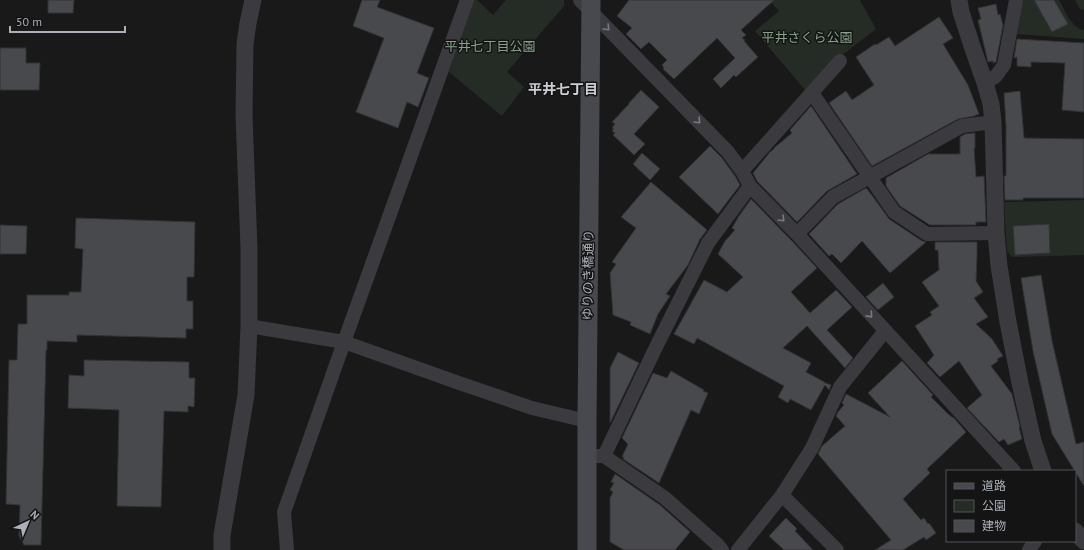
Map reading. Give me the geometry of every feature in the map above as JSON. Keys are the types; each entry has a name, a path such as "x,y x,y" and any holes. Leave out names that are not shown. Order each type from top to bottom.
{"main road":[{"name":"ゆりのき橋通り","path":"587,4 587,421 596,456 587,550"}],"street":[{"path":"222,550 222,535 246,395 249,326 249,249 244,115 245,44 253,0"},
{"path":"287,550 284,512 467,0"},
{"path":"959,0 961,12 991,104 993,122 998,266 1014,353 1033,441 1043,470"},
{"path":"985,83 996,76 1004,65 1016,0"},
{"path":"587,4 728,152 742,171 750,186 797,234 1013,470"},
{"path":"742,171 840,62"},
{"path":"812,93 894,212 927,234 996,233"},
{"path":"797,234 833,197 962,126 993,122"},
{"path":"722,550 666,498 596,456 656,347 708,244 750,186"},
{"path":"249,326 344,342 532,408 587,421"},
{"path":"738,550 782,495 812,448 840,387 885,331"},
{"path":"782,495 837,550"},
{"path":"1076,532 1084,541"}],"green space":[{"name":"平井七丁目公園","path":"472,0 477,0 493,15 506,0 564,0 564,6 507,72 524,87 502,116 449,72"},
{"name":"平井さくら公園","path":"769,0 860,0 876,29 837,59 806,91 755,31 779,11"},
{"path":"1022,0 1059,0 1075,26 1084,30 1084,39 1017,34"},
{"path":"1075,0 1084,0 1084,10 1080,9"},
{"path":"1084,200 1084,255 1012,257 1007,251 1004,202"}],"building":[{"path":"48,0 74,0 73,13 48,13"},
{"path":"362,0 380,0 377,7 434,28 417,73 429,78 418,107 407,102 398,128 356,112 384,38 353,26"},
{"path":"629,0 774,0 741,30 746,35 742,38 758,57 736,77 734,75 721,88 713,79 735,58 717,38 674,79 663,69 664,68 662,65 667,60 649,42 641,49 626,34 632,28 617,16"},
{"path":"1034,0 1054,0 1068,24 1052,32"},
{"path":"996,4 998,15 1000,14 1003,25 996,62 993,63 993,61 988,62 978,20 981,19 978,8"},
{"path":"939,17 953,38 943,44 968,85 979,114 958,119 872,166 829,103 846,91 852,100 874,85 856,57 875,44 876,45 889,37 895,46"},
{"path":"1017,39 1084,43 1084,112 1062,110 1065,63 1031,62 1031,67 1017,66 1017,57 1014,58"},
{"path":"0,48 26,48 26,63 40,63 39,90 0,90"},
{"path":"641,90 659,107 634,134 645,144 634,155 613,135 615,133 612,131 614,129 612,128 615,124 612,122"},
{"path":"1020,91 1024,138 1084,139 1084,198 1023,198 1023,200 1005,200 1004,176 1006,176 1006,125 1004,93"},
{"path":"811,106 857,174 827,191 797,222 757,181 753,173 770,152 792,133 790,130"},
{"path":"975,133 974,148 976,177 984,176 986,222 976,222 976,225 930,225 900,206 886,186 886,178 928,154 960,154 960,137 965,134"},
{"path":"710,146 722,158 740,185 718,214 679,177"},
{"path":"642,153 660,169 650,180 633,164"},
{"path":"651,182 707,230 700,239 688,265 666,294 670,296 658,314 650,334 630,325 631,322 613,315 610,273 616,264 612,262 636,228 621,217"},
{"path":"866,188 889,219 922,241 926,242 890,273 862,241 841,263 832,254 829,256 809,234 838,204"},
{"path":"751,199 817,268 791,292 810,313 836,290 852,307 827,330 853,358 845,368 807,326 783,348 811,363 806,372 831,385 829,390 825,385 811,410 790,399 788,403 778,397 784,386 697,338 694,344 674,334 704,280 727,292 743,277 718,254 725,241 735,230 732,228"},
{"path":"76,218 195,222 194,277 187,277 187,301 193,301 193,329 186,329 186,338 77,335 77,342 47,341 41,545 24,545 19,536 20,505 6,504 9,360 17,360 18,324 27,324 27,295 69,295 69,292 81,292 83,249 75,248"},
{"path":"1049,224 1050,253 1015,255 1013,226"},
{"path":"0,225 27,226 26,254 0,254"},
{"path":"935,242 977,242 976,281 983,292 974,298 988,317 976,324 992,339 1003,356 997,359 998,361 991,366 1012,394 1022,439 1008,445 1004,439 999,442 967,408 982,395 959,361 940,377 927,363 934,355 915,326 932,315 930,312 939,306 922,282 939,270 938,250 935,250"},
{"path":"1041,275 1052,341 1076,444 1084,442 1084,486 1076,473 1076,470 1074,470 1052,434 1033,351 1021,278"},
{"path":"883,283 894,297 878,310 866,297"},
{"path":"618,352 639,363 610,423 610,368"},
{"path":"84,360 189,362 189,378 195,378 194,407 188,406 188,412 164,411 161,507 117,506 119,410 68,408 69,375 84,376"},
{"path":"902,361 933,395 931,397 953,417 966,432 927,469 930,473 903,499 921,520 924,518 928,524 929,523 936,533 926,540 924,537 903,550 875,550 891,540 818,454 822,446 845,426 836,416 844,405 842,403 846,394 890,417 868,393"},
{"path":"671,371 708,393 699,414 691,410 659,483 623,459 624,457 622,457 628,444 622,438 653,373 667,378"},
{"path":"615,474 660,505 690,532 675,550 624,550 610,542 610,498 613,492 610,490 614,483 611,482"},
{"path":"786,518 797,529 795,531 813,550 784,550 769,536"}],"district":[{"name":"平井七丁目","path":"563,89"}]}
